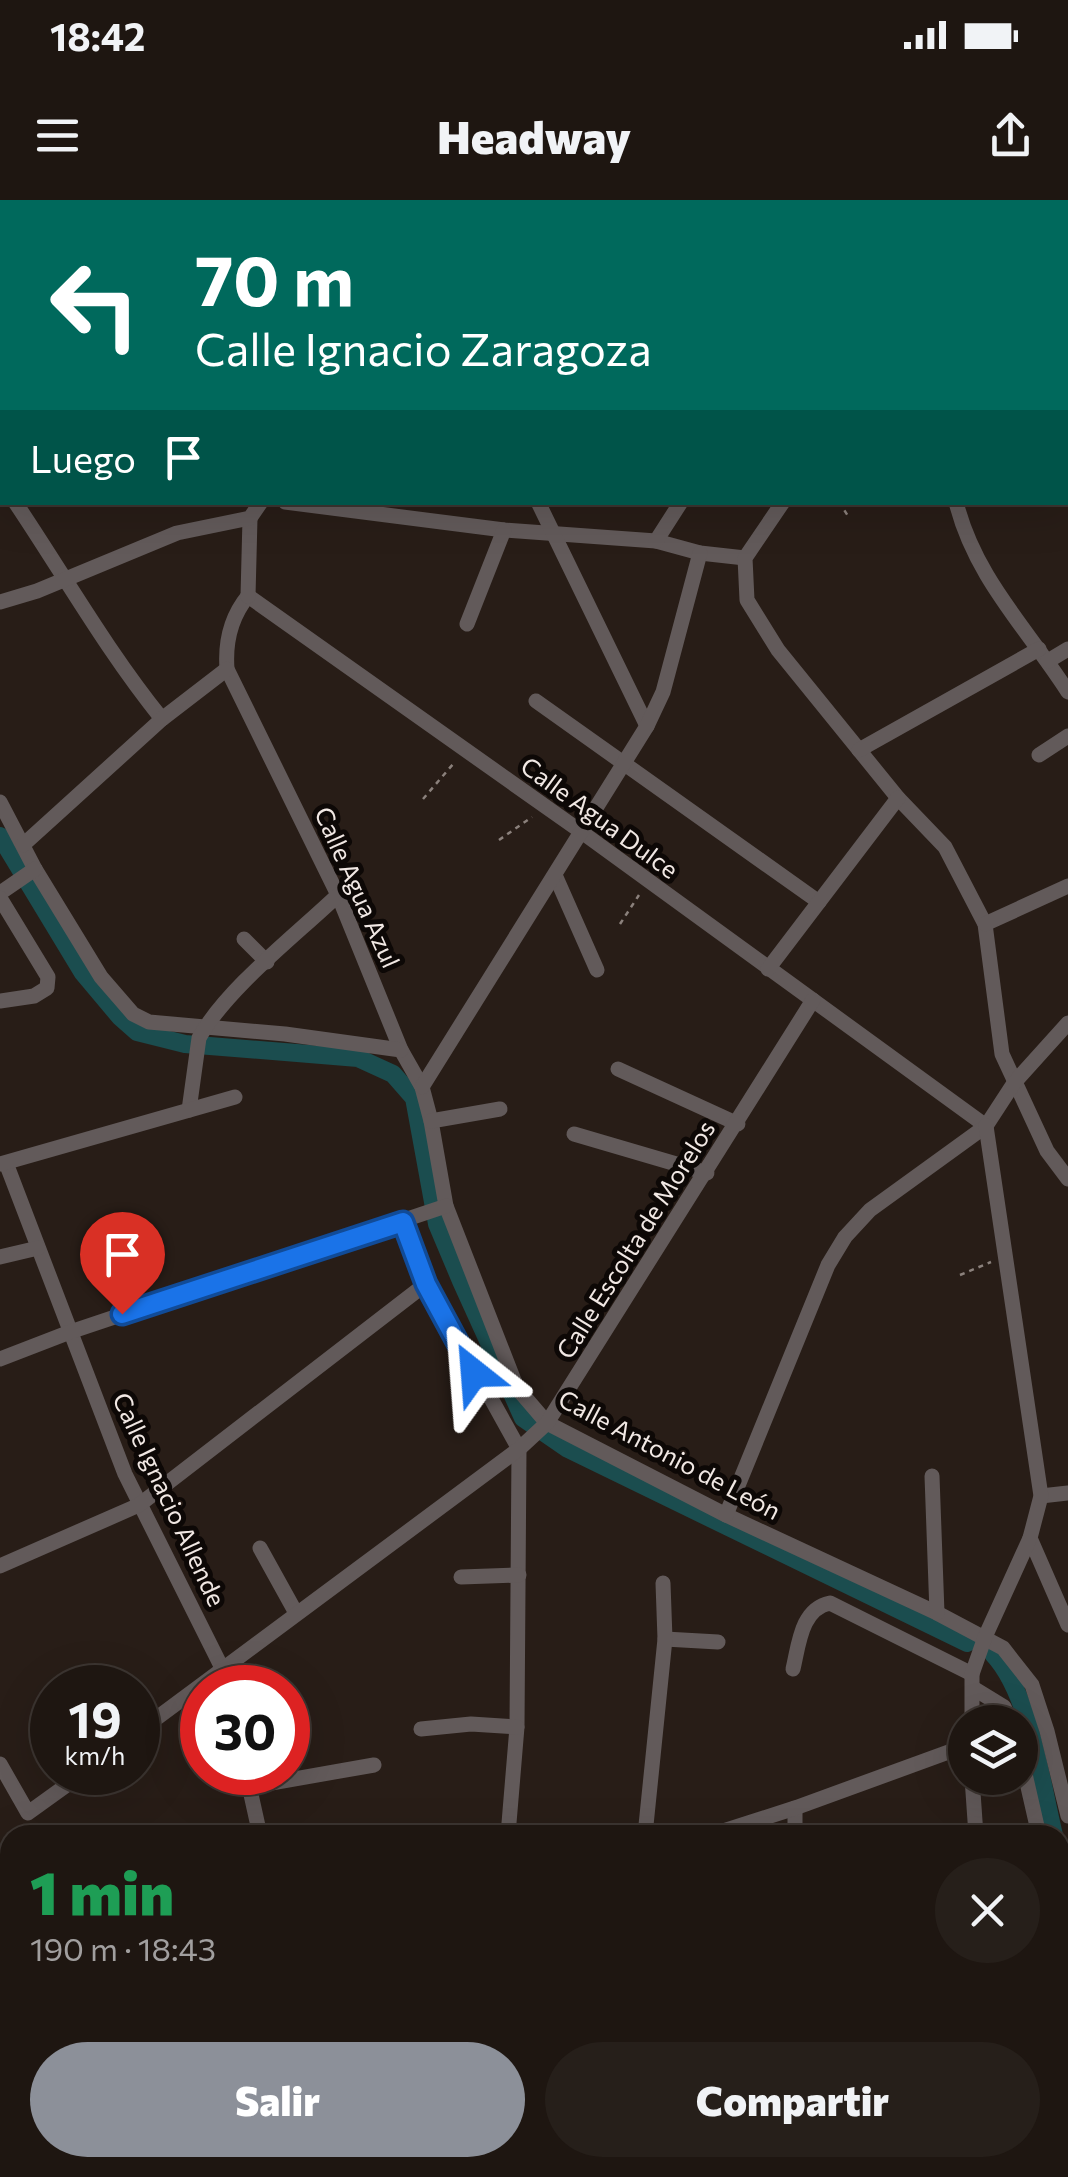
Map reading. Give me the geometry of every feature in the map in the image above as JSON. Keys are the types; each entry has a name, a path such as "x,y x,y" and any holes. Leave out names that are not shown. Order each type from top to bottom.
{"street":[{"path":"17,505 119,665 162,719"},
{"path":"0,1001 34,996 47,988 48,978 14,884 23,845 162,719 227,669 230,630 236,610 248,596 250,518 259,505"},
{"path":"308,505 504,530 656,541 700,554 745,558"},
{"path":"540,505 647,726"},
{"path":"656,541 679,505"},
{"path":"781,505 745,558 747,600 778,650 898,798 945,846 986,924 1002,1054 1047,1151 1068,1179"},
{"path":"957,505 976,558 1014,620 1068,692"},
{"path":"0,602 37,591 177,533 250,518"},
{"path":"467,624 504,530"},
{"path":"422,1087 647,726 663,692 700,554"},
{"name":"Calle Agua Dulce","path":"248,596 986,1126"},
{"path":"860,750 1043,655 1068,649"},
{"name":"Calle Agua Azul","path":"227,669 338,895 401,1050 422,1087 432,1120 440,1208"},
{"path":"536,702 819,902"},
{"path":"1038,754 1068,736"},
{"path":"768,969 898,798"},
{"path":"0,802 23,845"},
{"path":"555,875 597,970"},
{"path":"14,884 121,1003 149,1022 201,1033 285,1034 401,1050"},
{"path":"986,924 1068,886"},
{"path":"190,1110 201,1033 222,1005 338,895"},
{"path":"244,939 268,962"},
{"name":"Calle Escolta de Morelos","path":"226,1665 523,1446 543,1427 708,1173 813,1000"},
{"path":"726,1515 828,1265 845,1237 870,1210 986,1126 1014,1083 1068,1023"},
{"path":"618,1069 738,1124"},
{"path":"3,1163 235,1097"},
{"path":"432,1120 500,1109"},
{"path":"973,1705 977,1662 1030,1538 1042,1496 986,1126"},
{"path":"574,1134 708,1173"},
{"name":"Calle Ignacio Allende","path":"3,1163 139,1505 220,1665"},
{"path":"0,1359 440,1208"},
{"name":"Calle Antonio de León","path":"440,1208 518,1388 543,1427 938,1612 977,1662"},
{"path":"407,1221 426,1284 523,1446 516,1727 509,1825"},
{"path":"0,1257 38,1248"},
{"path":"0,1566 139,1505 426,1284"},
{"path":"932,1476 938,1612"},
{"path":"1042,1496 1068,1494"},
{"path":"1030,1538 1068,1626"},
{"path":"260,1548 296,1613"},
{"path":"462,1577 519,1575"},
{"path":"646,1825 665,1639 663,1583"},
{"path":"792,1669 805,1620 820,1605 830,1603 977,1662 1003,1705"},
{"path":"665,1639 718,1642"},
{"path":"977,1662 1002,1648 1032,1685 1068,1816"},
{"name":"Calle Escolta de Morelos","path":"160,1715 180,1700"},
{"path":"421,1729 470,1724 516,1727"},
{"path":"742,1825 948,1752"},
{"path":"0,1764 28,1813 53,1795"},
{"path":"310,1773 374,1765"},
{"path":"251,1795 258,1825"},
{"path":"973,1795 975,1825"},
{"path":"1030,1795 1038,1825"},
{"path":"795,1808 795,1825"}],"path":[{"path":"842,505 848,516"},
{"path":"423,799 464,750"},
{"path":"499,840 546,808"},
{"path":"620,924 648,881"},
{"path":"960,1275 1007,1256"}],"waterway":[{"path":"0,836 83,973 137,1032 185,1044 358,1058 393,1074 414,1098 437,1224 523,1418 568,1449 967,1643"},
{"path":"993,1654 1006,1671 1025,1714 1052,1825"}],"route":[{"path":"122,1314 403,1222 426,1284 474,1373"}]}
